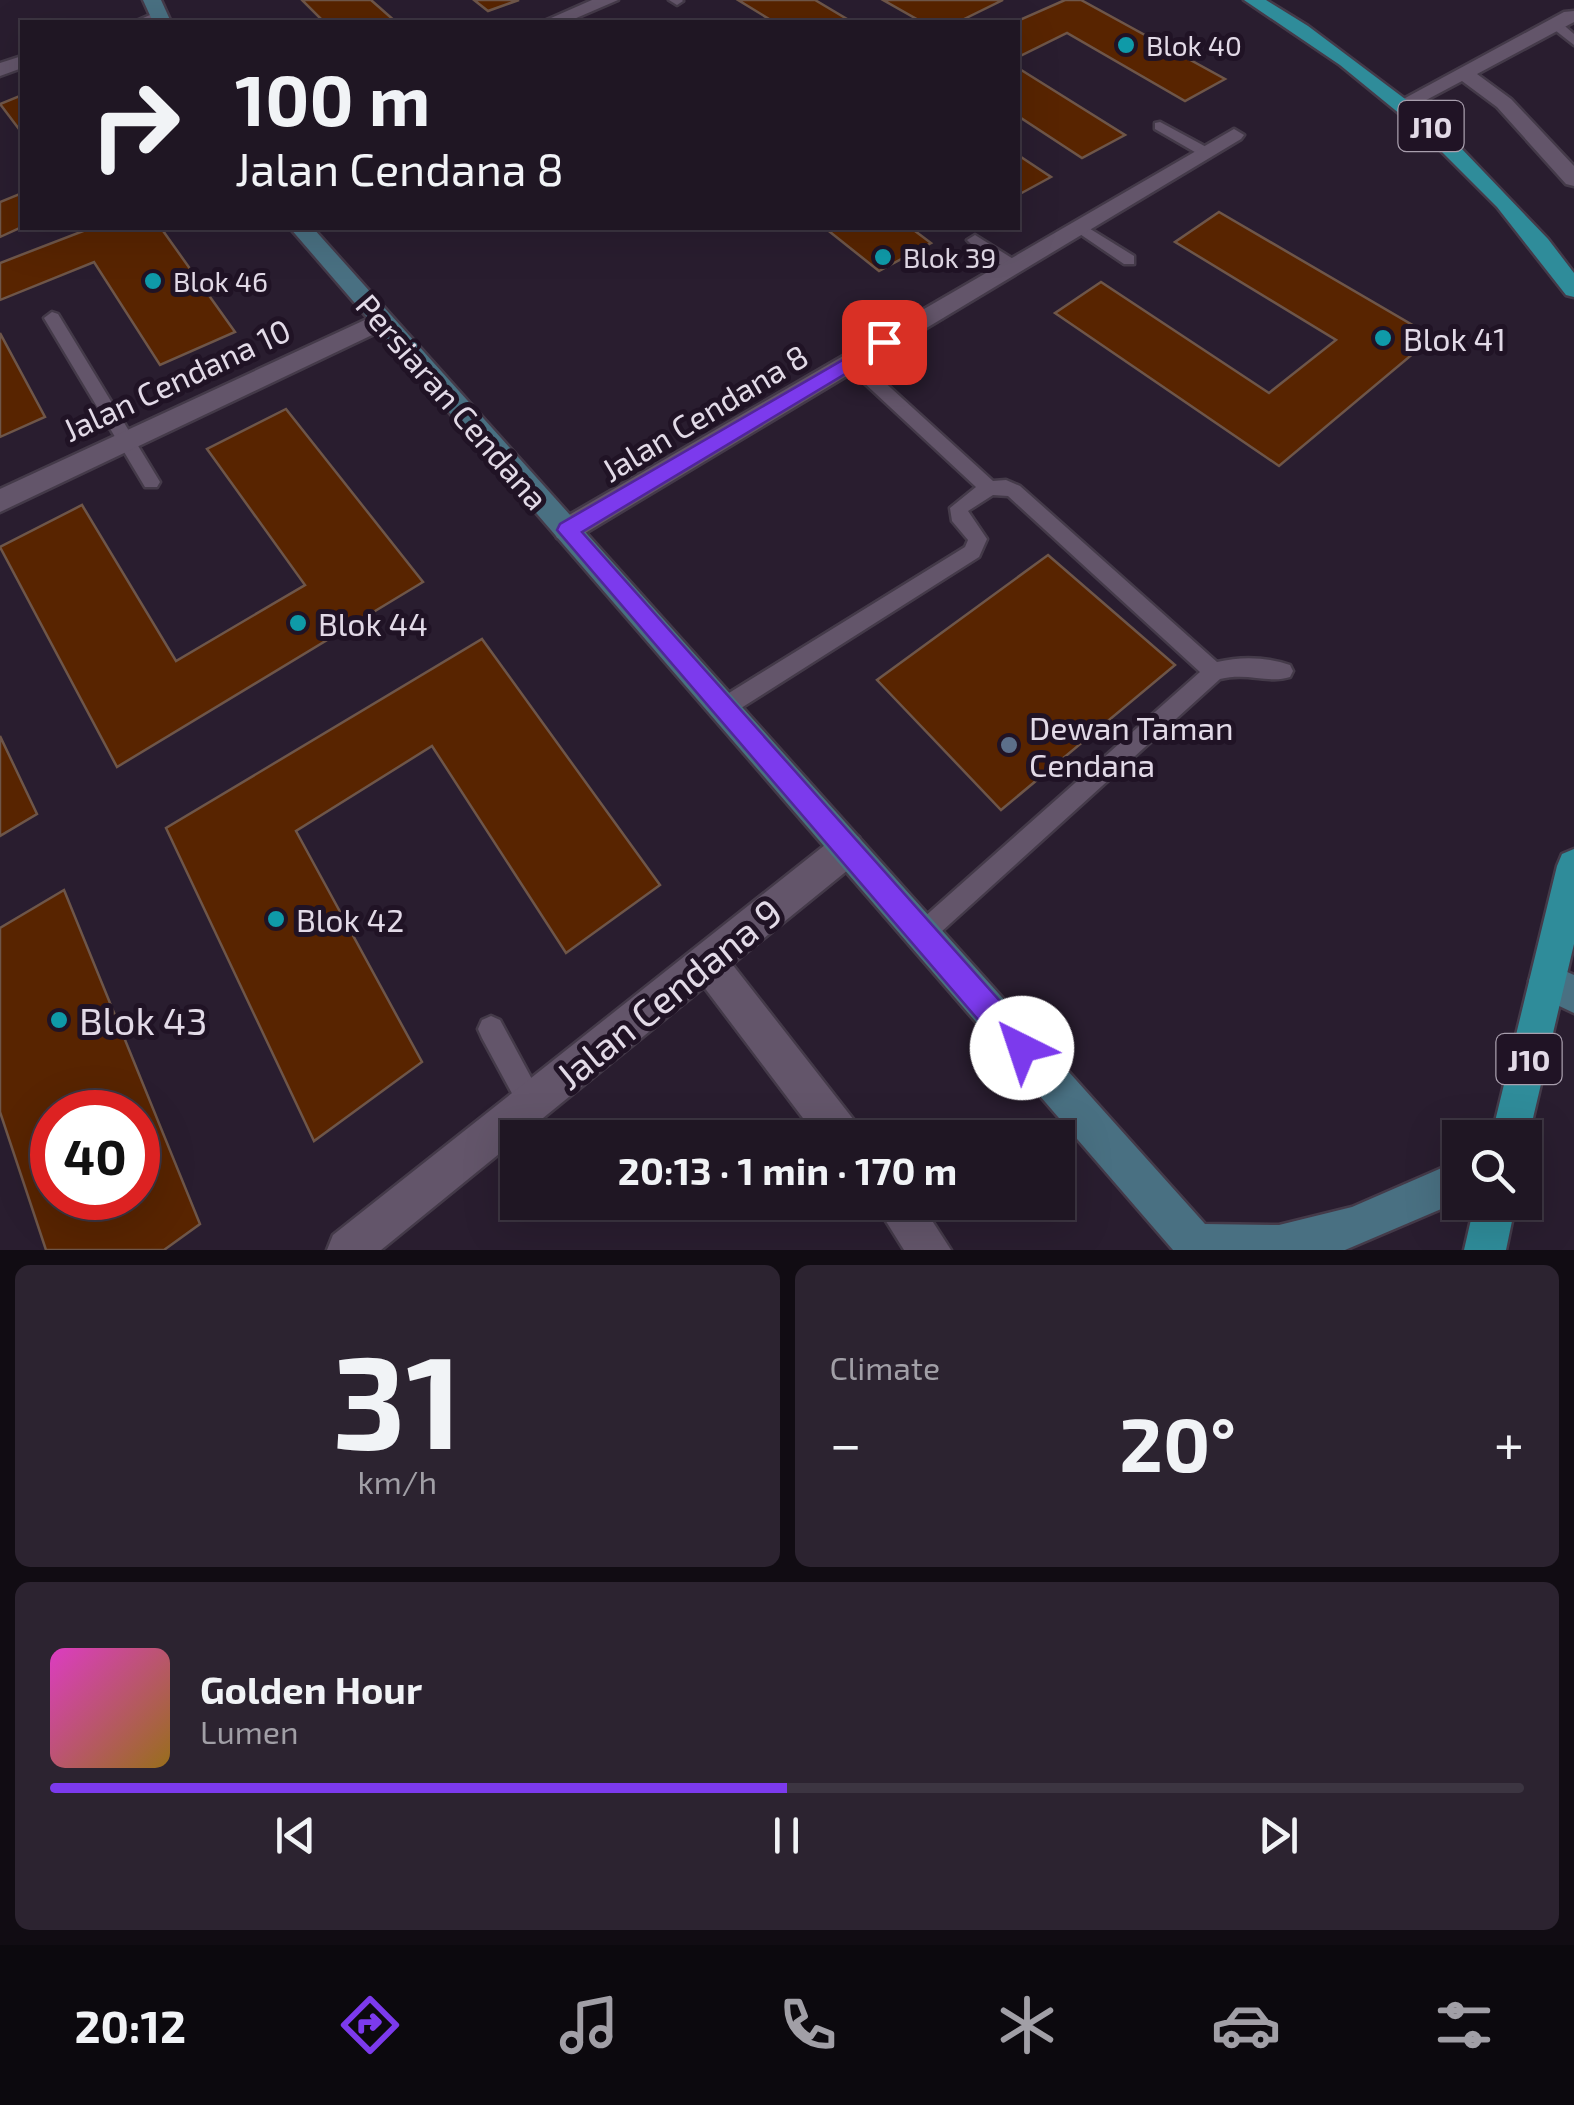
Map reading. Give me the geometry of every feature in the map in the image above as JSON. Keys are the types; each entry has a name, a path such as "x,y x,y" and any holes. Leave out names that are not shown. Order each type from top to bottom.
{"main road":[{"name":"J10","path":"1254,0 1406,103 1522,218 1574,289"},
{"name":"J10","path":"1517,1120 1561,988 1574,866"},
{"path":"1484,1250 1492,1220"}],"street":[{"path":"556,20 609,0"},
{"path":"1406,103 1563,20"},
{"path":"1463,73 1504,103 1574,179"},
{"name":"Jalan Cendana 8","path":"567,530 1234,134"},
{"name":"Persiaran Cendana","path":"302,230 1198,1248"},
{"name":"Jalan Cendana 10","path":"0,500 382,320"},
{"name":"Jalan Cendana 9","path":"348,1250 847,849"},
{"path":"707,962 829,1120"},
{"path":"1198,1248 1280,1246 1354,1227 1442,1188"},
{"path":"908,1220 930,1250"}],"lane":[{"path":"1563,20 1574,42"},
{"path":"1160,126 1205,152"},
{"path":"1079,227 1130,260"},
{"path":"976,240 1013,266"},
{"path":"52,318 151,482"},
{"path":"852,362 989,488"},
{"path":"723,708 972,552 978,539 959,516 960,508 989,488 1006,486 1214,672"},
{"path":"922,934 1214,672 1242,665 1283,671"},
{"path":"492,1029 531,1103"}],"building":[{"path":"302,0 371,0 394,20 322,20"},
{"path":"474,0 519,0 488,11"},
{"path":"738,0 815,0 849,20 771,20"},
{"path":"883,0 1003,0 962,20 918,20"},
{"name":"Blok 40","path":"1065,0 1081,0 1225,79 1185,101 1067,33 1020,56 1020,20"},
{"name":"Blok 40","path":"1020,69 1125,135 1082,158 1020,117"},
{"path":"20,96 20,130 0,104"},
{"name":"Blok 39","path":"1020,156 1051,177 1020,194"},
{"path":"20,194 20,228 0,237 0,202"},
{"name":"Blok 41","path":"1219,212 1433,337 1279,466 1055,313 1101,282 1269,393 1336,340 1175,242"},
{"name":"Blok 46","path":"86,230 162,230 235,332 160,365 94,262 0,300 0,263"},
{"name":"Blok 39","path":"828,230 914,230 931,243 879,271"},
{"path":"0,333 45,417 0,437"},
{"name":"Blok 44","path":"286,409 423,582 117,767 0,547 82,505 176,661 305,585 207,449"},
{"name":"Dewan Taman Cendana","path":"1048,555 1175,665 1001,810 877,680"},
{"name":"Blok 42","path":"482,639 660,885 566,953 432,746 296,831 422,1062 314,1141 166,828"},
{"path":"0,736 37,814 0,836"},
{"name":"Blok 43","path":"64,890 145,1090 30,1090 30,1202 0,1112 0,928"},
{"name":"Blok 43","path":"160,1126 200,1224 164,1250 46,1250 36,1220 160,1220"}],"place":[{"name":"Blok 40","path":"1126,45"},
{"name":"Blok 39","path":"883,257"},
{"name":"Blok 46","path":"153,281"},
{"name":"Blok 41","path":"1383,338"},
{"name":"Blok 44","path":"298,623"},
{"name":"Dewan Taman Cendana","path":"1009,745"},
{"name":"Blok 42","path":"276,919"},
{"name":"Blok 43","path":"59,1020"}],"route":[{"path":"884,342 567,530 1022,1048"}]}
